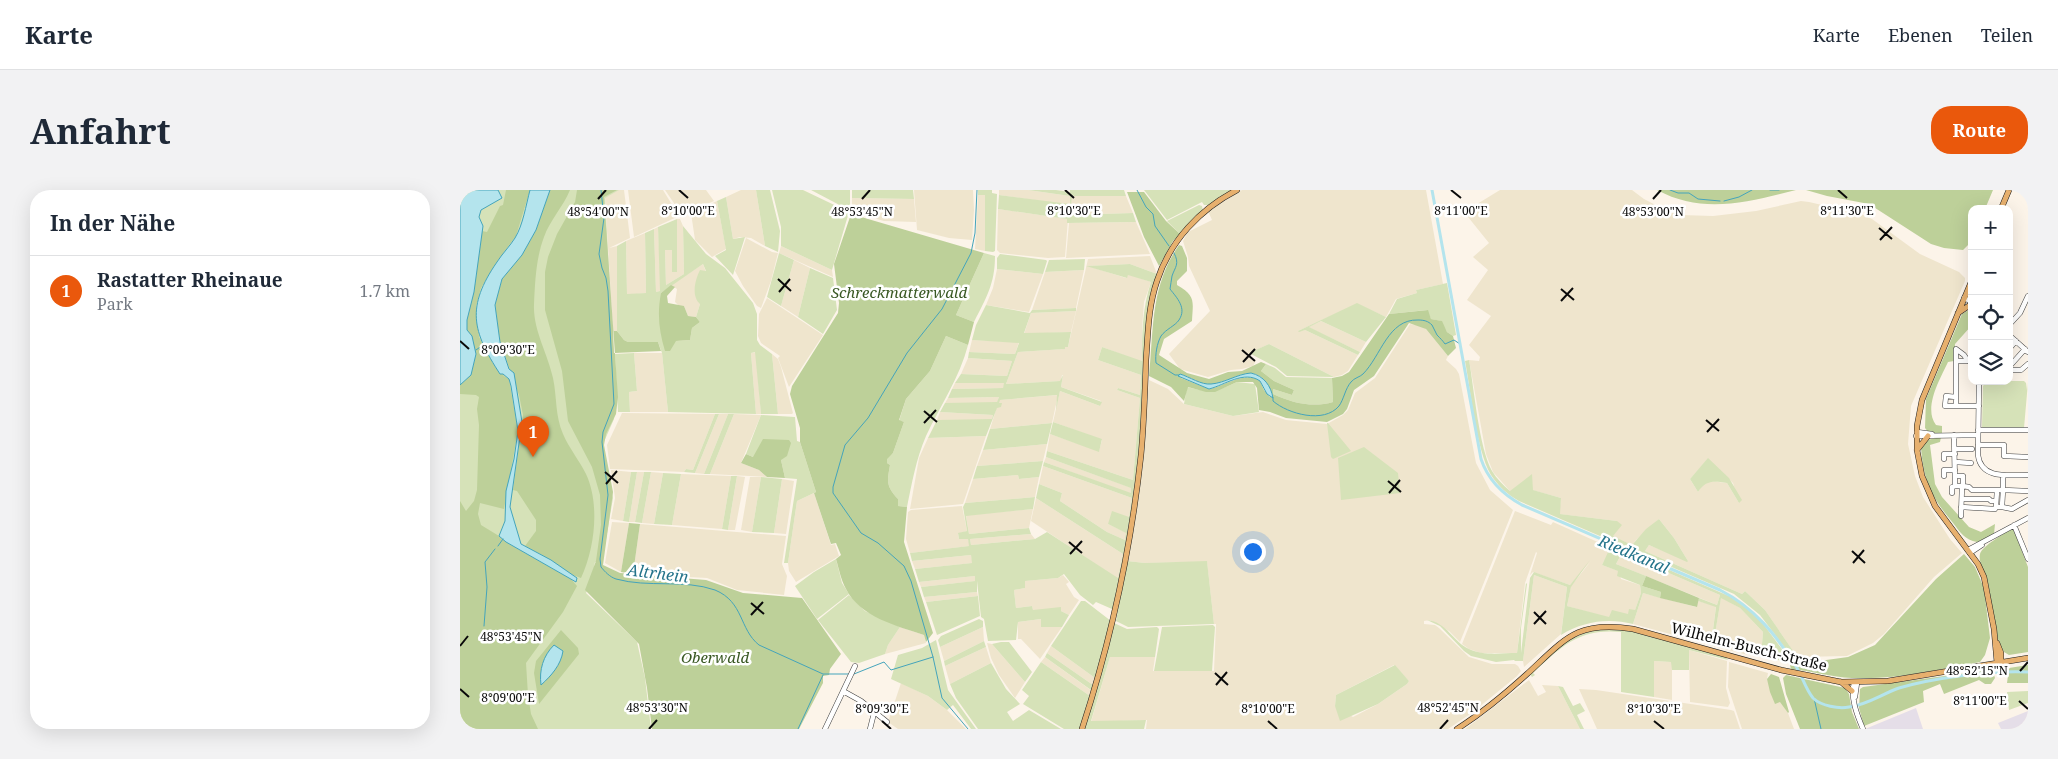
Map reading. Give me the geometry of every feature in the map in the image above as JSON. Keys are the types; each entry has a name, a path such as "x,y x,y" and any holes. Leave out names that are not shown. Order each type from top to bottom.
{"main road":[{"path":"1082,729 1113,620 1135,503 1143,431 1149,315 1156,282 1168,255 1189,226 1210,206 1237,190"},
{"path":"2003,205 2009,190"},
{"path":"1968,290 1922,400 1916,434 1917,450 1920,468 1930,496 1942,516 1978,564 1987,584 1999,652 1999,662"},
{"path":"1958,313 1968,306"},
{"path":"1917,450 1928,436"},
{"name":"Wilhelm-Busch-Straße","path":"1458,729 1491,704 1564,639 1582,631 1605,626 1633,629 1804,676 1841,682 1888,681 2028,658"},
{"path":"1999,652 2013,660"},
{"path":"1987,665 1999,652"},
{"path":"1841,682 1852,691"}],"street":[{"path":"2013,321 2020,313 2028,296"},
{"path":"1964,300 1968,302"},
{"path":"2013,338 2026,351 2013,364"},
{"path":"2013,344 2016,341"},
{"path":"1956,406 1956,349 1968,359"},
{"path":"1956,361 1968,361"},
{"path":"2013,369 2021,370 2028,364"},
{"path":"1979,385 1978,459 1981,465 1991,473 2028,475"},
{"path":"1956,397 1946,396 1945,408 1978,406"},
{"path":"1916,434 1954,435 2028,430"},
{"path":"1916,434 1939,435"},
{"path":"1952,493 1952,487 1955,486 1954,435"},
{"path":"1978,445 2004,445 2004,456 2028,457"},
{"path":"1944,459 1944,454 1972,449"},
{"path":"1954,462 1971,463"},
{"path":"1944,476 1944,470 1955,470"},
{"path":"2002,507 2003,475"},
{"path":"1955,476 1962,476 1961,516"},
{"path":"1955,486 1969,487 1972,490 2028,490"},
{"path":"1996,507 1997,490"},
{"path":"1962,499 1989,499 1996,501"},
{"path":"1961,507 1996,509 1996,507 2002,507 2012,509 2028,500"},
{"path":"1969,552 2028,518"},
{"path":"2014,525 2028,559"},
{"path":"825,729 855,666"},
{"path":"1855,683 1852,691 1855,700"},
{"path":"1855,683 1856,710 1863,729"},
{"path":"844,691 861,701 887,722"},
{"path":"870,729 874,713"}],"shaded area":[{"path":"617,190 624,190 630,238 609,248 617,246 617,331 613,331 605,197"},
{"path":"628,190 663,190 679,216 634,237"},
{"path":"665,190 706,190 714,201 682,215"},
{"path":"741,190 756,190 765,246 751,238 740,237 733,239 726,197"},
{"path":"914,190 973,190 972,240 949,238 917,230"},
{"path":"999,190 1028,190 1070,196 1070,205 999,195"},
{"path":"1242,190 1426,190 1443,284 1416,290 1417,293 1396,299 1386,317 1357,304 1298,331 1305,330 1358,355 1348,371 1342,375 1334,377 1269,344 1248,354 1256,361 1253,366 1208,377 1180,369 1169,354 1210,311 1189,266 1183,241 1188,232 1212,220 1208,211"},
{"path":"1500,190 1632,190 1644,199 1667,211 1681,215 1713,216 1756,211 1801,201 1861,214 1872,219 1920,254 1959,272 1965,278 1965,281 1911,406 1908,444 1915,476 1923,497 1950,539 1962,553 1934,577 1884,634 1873,643 1847,656 1797,657 1765,610 1745,591 1742,594 1645,551 1649,545 1688,561 1674,538 1659,519 1632,545 1612,536 1617,521 1559,514 1561,498 1532,490 1510,491 1493,472 1486,454 1469,360 1479,361 1480,357 1469,345 1491,316 1467,300 1488,270 1473,257 1489,243 1464,212","holes":["1708,459 1733,483 1739,503 1727,483 1710,481 1703,484 1698,492 1690,479"]},
{"path":"978,195 985,195 985,251 975,249"},
{"path":"1071,196 1126,196 1133,213 1070,215"},
{"path":"852,198 914,199 916,222 884,221 852,212"},
{"path":"717,201 726,249 712,257 695,240 691,213"},
{"path":"998,209 1068,219 1065,257 1048,258 1000,253 997,250"},
{"path":"677,219 680,219 683,226 684,274 666,285 665,250 672,249 672,272 676,272"},
{"path":"1136,222 1150,254 1066,258 1069,223"},
{"path":"658,227 661,291 656,292 654,229"},
{"path":"645,233 646,293 627,295 626,241"},
{"path":"746,238 772,252 778,253 771,281 761,308 757,306 735,271"},
{"path":"781,246 832,270 833,277 779,253"},
{"path":"1150,256 1157,274 1130,264 1088,266 1126,278 1128,274 1151,282 1144,302 1142,362 1102,347 1098,360 1141,375 1140,395 1118,388 1117,390 1140,398 1133,480 1047,451 1050,434 1099,451 1102,440 1053,422 1060,391 1100,406 1101,401 1061,387 1063,375 1061,381 1006,384 1018,352 1064,349 1068,347 1088,259"},
{"path":"794,260 810,268 798,317 781,306"},
{"path":"703,264 706,272 700,304 696,317 688,316 684,306 679,306 675,302 677,289 671,285"},
{"path":"997,269 1043,274 1029,312 986,305 993,288"},
{"path":"1084,270 1076,308 1032,310 1045,272"},
{"path":"767,298 823,335 789,387 778,358 780,356 761,343 758,336 759,314"},
{"path":"1076,311 1071,332 1024,334 1031,313"},
{"path":"1321,321 1366,342 1360,352 1308,327"},
{"path":"1410,324 1422,326 1426,329 1448,356 1446,360 1459,374 1476,463 1490,490 1513,510 1460,642 1449,631 1430,620 1424,621 1424,624 1435,625 1469,657 1492,664 1515,664 1521,671 1517,676 1473,712 1448,729 1146,729 1147,720 1091,722 1110,657 1155,657 1153,671 1214,671 1216,624 1214,624 1207,562 1145,563 1127,561 1143,451 1149,380 1168,389 1184,404 1233,416 1263,412 1286,420 1327,424 1343,415 1348,410 1355,393 1375,378","holes":["1394,665 1409,681 1378,704 1353,717 1335,706 1336,695"]},
{"path":"972,340 1019,342 1015,354 969,352"},
{"path":"756,352 761,414 756,414 751,353"},
{"path":"634,353 662,353 668,412 630,412 629,392 637,391"},
{"path":"772,354 778,359 781,367 792,414 778,414"},
{"path":"968,358 1012,361 1007,376 961,374"},
{"path":"955,383 1005,383 1003,388 952,389"},
{"path":"1058,395 1052,423 990,429 999,400"},
{"path":"999,397 997,403 945,403 948,398"},
{"path":"940,412 993,415 992,420 937,420"},
{"path":"622,413 715,414 693,470 686,469 684,472 610,469 607,445"},
{"path":"719,414 728,414 704,474 695,473"},
{"path":"734,414 761,415 741,463 759,470 767,477 710,474"},
{"path":"986,436 963,504 910,509 919,458 928,438"},
{"path":"1047,444 1043,461 977,466 983,450"},
{"path":"1046,457 1132,488 1131,494 1044,462"},
{"path":"1043,466 1132,498 1129,517 1108,524 1127,533 1125,540 1107,532 1060,501 1062,493 1039,484"},
{"path":"611,470 631,472 623,521 611,519 615,498"},
{"path":"637,472 644,472 635,522 629,522"},
{"path":"651,472 663,473 654,524 642,523"},
{"path":"681,474 731,476 722,529 672,525"},
{"path":"1018,475 1019,479 1039,477 1035,497 965,503 973,479"},
{"path":"737,476 745,477 735,530 728,530"},
{"path":"750,477 761,477 752,532 741,530"},
{"path":"782,479 794,481 786,534 774,533"},
{"path":"814,493 831,545 835,544 839,556 796,582 789,571 788,563 797,501"},
{"path":"1036,498 1123,554 1118,579 1031,521"},
{"path":"962,506 967,531 958,534 959,539 968,539 970,546 910,553 906,539 908,512 911,510"},
{"path":"1033,509 1029,528 969,534 966,515"},
{"path":"1515,511 1551,525 1553,522 1611,548 1602,565 1619,571 1621,579 1640,585 1641,593 1635,610 1628,614 1609,618 1567,606 1571,586 1591,561 1570,585 1533,572 1530,575 1536,552 1525,583 1517,653 1481,653 1469,649 1462,644"},
{"path":"612,522 629,523 621,572 605,563"},
{"path":"640,524 786,536 782,564 787,576 784,595 737,590 707,578 633,574"},
{"path":"1031,534 1035,539 971,545 970,539"},
{"path":"1622,553 1720,595 1717,605 1616,564"},
{"path":"971,555 973,563 915,569 912,561"},
{"path":"1063,575 1069,582 1066,584 1074,597 1079,600 1069,615 1061,611 1061,608 1033,611 1032,606 1016,608 1014,590 1025,588 1024,581 1058,578"},
{"path":"1534,575 1567,587 1561,634 1524,667 1523,661"},
{"path":"975,576 976,581 921,587 919,582"},
{"path":"977,592 978,596 926,602 924,597"},
{"path":"1643,593 1696,607 1698,601 1716,606 1711,645 1633,624"},
{"path":"1721,597 1740,608 1763,632 1761,656 1744,654 1713,646"},
{"path":"1041,619 1042,627 1062,627 1040,659 1021,639 1018,639 1018,622"},
{"path":"900,627 924,635 926,643 885,654 888,645"},
{"path":"983,627 984,641 944,661 940,647"},
{"path":"987,643 992,644 1025,682 1015,698 999,675 991,658"},
{"path":"1051,646 1095,678 1093,685 1047,653"},
{"path":"986,647 991,663 950,684 945,666"},
{"path":"1689,650 1727,661 1726,688 1730,703 1728,707 1690,702"},
{"path":"1045,657 1092,691 1090,696 1041,662"},
{"path":"1654,661 1672,662 1672,700 1654,697"},
{"path":"1729,662 1768,673 1767,679 1788,713 1794,729 1742,729 1728,687"},
{"path":"1529,680 1538,696 1546,692 1542,685 1558,686 1580,729 1465,729"},
{"path":"901,683 928,696 947,710 966,729 898,729 888,722"},
{"path":"1579,689 1731,710 1734,711 1740,729 1597,729"},
{"path":"1916,708 1923,729 1865,729"},
{"path":"2028,711 2028,729 2001,729 1998,723"}],"green space":[{"path":"460,190 619,190 605,198 616,399 614,419 603,444 613,498 602,563 595,562 591,584 586,593 637,642 645,678 651,729 460,729"},
{"path":"506,190 530,190 516,236 496,263 481,288 476,306 479,337 500,374 509,379 518,431 504,509 480,503 478,514 481,525 506,542 571,579 577,586 563,612 526,663 531,714 538,729 460,729 460,501 466,511 474,501 477,490 479,425 477,409 479,397 476,395 460,394 460,385 471,375 476,354 467,330 467,320 474,292 482,231 487,232 500,206 503,205"},
{"path":"550,190 570,190 541,245 535,279 534,314 538,333 553,378 560,427 586,474 593,499 594,526 592,540 590,553 581,578 567,573 551,560 525,546 536,531 536,520 517,491 513,490 523,415 519,395 500,342 495,305 502,279 522,255 536,230"},
{"name":"Oberwald","path":"577,190 617,190 604,197 618,397 616,414 606,434 604,445 613,492 603,565 620,573 706,580 743,593 802,598 841,654 830,669 829,675 823,676 823,683 799,729 652,729 639,644 585,590 596,561 601,525 600,495 592,467 568,421 562,371 545,310 545,272 548,257 557,234 575,202"},
{"path":"756,190 770,190 780,231 778,252 765,246"},
{"path":"772,190 803,190 849,212 832,270 781,246 781,227"},
{"path":"811,190 850,190 850,209 849,210"},
{"path":"852,190 913,190 914,199 852,198"},
{"path":"978,190 992,190 992,193 997,194 995,251 993,252 985,251 985,195 978,195"},
{"path":"1028,190 1070,192 1070,190 1124,190 1126,196 1072,196 1070,215 1133,213 1136,222 1067,223 1067,219 998,209 999,195 1070,204 1070,196"},
{"path":"1144,190 1233,190 1209,205 1204,205 1202,202 1167,220"},
{"path":"1657,190 1796,190 1743,202 1709,204 1674,198"},
{"path":"1806,190 1993,190 1987,205 1968,205 1968,245 1963,250 1944,248 1931,244 1869,204"},
{"path":"1127,192 1144,192 1166,221 1180,234 1173,241 1159,266 1144,237"},
{"path":"726,197 733,239 745,237 733,275 715,256 726,250 717,201"},
{"path":"1199,205 1202,206 1203,211 1180,234 1167,221"},
{"name":"Schreckmatterwald","path":"851,214 984,253 956,315 974,322 968,345 946,336 930,371 906,399 899,420 904,422 893,453 887,459 887,463 890,465 889,487 898,499 898,506 907,507 904,542 933,633 926,642 924,635 891,624 860,607 846,589 836,559 841,555 836,543 831,544 814,493 816,492 800,442 800,428 790,394 792,386 838,313 839,303 834,264"},
{"path":"677,219 677,272 672,272 672,250 665,250 666,285 684,274 683,226 706,254 725,268 753,303 757,314 757,340 760,345 772,354 778,414 761,414 755,352 751,353 756,414 668,412 662,353 658,342 628,342 617,331 617,246 626,241 627,294 646,293 645,233 654,229 656,292 660,291 658,227","holes":["703,264 706,271 700,270 695,288 697,301 700,304 696,317 700,322 692,328 690,340 676,341 661,293"]},
{"path":"1179,245 1182,246 1187,258 1187,271 1177,281 1177,285 1188,292 1192,300 1192,321 1164,339 1159,355 1187,373 1209,379 1228,372 1242,371 1261,362 1266,364 1261,371 1274,381 1294,390 1292,395 1273,389 1273,394 1295,402 1318,405 1333,402 1332,378 1349,372 1389,314 1428,310 1431,319 1442,321 1447,332 1453,336 1456,348 1448,356 1426,329 1409,323 1374,376 1354,390 1347,409 1343,414 1327,422 1286,418 1259,410 1257,388 1253,382 1237,382 1215,392 1206,392 1188,387 1184,401 1171,387 1149,376 1155,308 1163,276","holes":["1251,373 1263,378 1269,388 1270,397 1260,381 1254,378 1241,378 1209,389 1181,378 1179,374 1209,384"]},
{"path":"779,253 794,260 781,306 767,297"},
{"path":"984,253 995,256 995,266 989,291 974,322 956,315"},
{"path":"1000,254 1047,261 1043,274 997,269 997,258"},
{"path":"1085,259 1084,270 1045,272 1049,260"},
{"path":"1130,264 1157,274 1147,330 1139,449 1133,497 1125,545 1111,617 1112,609 1096,602 1093,605 1080,595 1064,574 1058,578 1025,581 1025,588 1014,590 1016,608 1032,606 1033,610 1061,607 1061,611 1069,615 1062,627 1041,627 1041,619 1018,622 1016,640 988,641 984,619 981,617 977,581 977,592 924,597 921,587 975,581 975,576 919,582 915,569 972,563 971,555 912,561 910,553 969,546 968,539 959,539 958,533 967,531 963,507 965,503 1035,497 1033,509 966,516 969,534 1029,528 1031,534 970,539 971,545 1035,539 1047,532 1118,578 1123,554 1036,498 1039,484 1062,493 1060,501 1107,532 1125,540 1126,533 1108,524 1112,511 1129,517 1132,498 1043,466 1044,462 1131,493 1131,488 1046,457 1047,451 1133,480 1140,398 1117,390 1118,388 1140,395 1141,375 1098,360 1102,347 1142,361 1144,312 1151,282 1128,275 1127,278 1086,266"},
{"path":"810,268 833,278 837,310 823,334 798,317"},
{"path":"1447,283 1456,335 1453,336 1447,332 1441,321 1431,319 1427,310 1389,314 1397,299 1417,293 1416,290"},
{"path":"671,285 675,287 667,296 668,303 684,306 688,316 696,317 700,322 692,328 690,340 676,341 670,351 665,351 660,329 659,308 661,293"},
{"path":"1357,303 1386,317 1366,342 1321,321 1309,327 1360,352 1358,355 1305,330 1298,331"},
{"path":"986,305 1030,313 1032,310 1076,308 1076,311 1031,313 1024,333 1071,332 1068,347 1065,347 1065,349 1018,352 1006,384 1060,381 1063,375 1061,387 1102,402 1100,406 1060,391 1056,410 1057,395 1000,400 999,403 1002,403 1001,407 997,408 986,436 928,438 937,420 992,419 993,415 940,412 945,403 997,402 999,397 948,398 952,389 1003,388 1004,383 955,383 961,374 1007,376 1012,361 968,358 969,352 1015,354 1019,343 972,340 976,325"},
{"path":"1968,310 1968,329 1955,344 1954,361 1948,362 1937,385 1932,402 1932,418 1936,425 1942,426 1942,433 1929,433 1925,428 1926,399 1962,314"},
{"path":"613,331 617,331 628,342 658,342 661,351 614,353"},
{"path":"946,336 968,345 955,380 926,436 915,471 907,507 897,506 898,499 888,484 890,465 887,463 887,458 893,453 904,422 899,421 906,399 930,371"},
{"path":"1269,344 1334,377 1287,376 1276,367 1249,353"},
{"path":"634,353 637,391 629,392 630,412 618,412 615,354"},
{"path":"1469,360 1487,461 1492,471 1507,489 1510,491 1532,474 1533,490 1561,498 1560,514 1617,521 1622,525 1613,536 1632,545 1646,529 1659,519 1674,538 1688,561 1649,545 1645,551 1742,594 1745,591 1765,610 1800,661 1795,661 1760,615 1734,594 1519,501 1504,490 1491,475 1481,451 1465,361"},
{"path":"1266,364 1275,368 1286,377 1332,378 1333,402 1318,405 1303,404 1273,394 1273,389 1292,395 1294,390 1274,381 1261,371"},
{"path":"2013,381 2024,381 2027,390 2028,382 2024,428 1984,429 1982,427 1983,386 2013,385"},
{"path":"1237,382 1255,384 1259,412 1233,416 1184,404 1187,387 1212,390 1224,388"},
{"path":"715,414 719,414 695,473 684,472 686,469 693,470"},
{"path":"728,414 734,414 710,474 704,474"},
{"path":"761,415 795,417 797,441 800,442 816,492 797,501 788,563 784,563 797,479 785,478 781,460 753,457 746,454"},
{"path":"1053,422 1102,439 1099,452 1050,434"},
{"path":"1052,423 1047,444 983,450 990,429"},
{"path":"1327,423 1351,451 1333,459 1331,457"},
{"path":"1941,437 1940,442 1930,445 1935,484 1942,497 1969,527 1981,532 1995,524 1994,534 1986,539 1977,542 1973,541 1961,532 1939,505 1926,479 1921,447 1927,440"},
{"path":"763,439 789,440 791,443 787,456 781,460 785,478 767,477 759,470 741,463 746,454 753,457"},
{"path":"1364,447 1398,473 1400,493 1341,500 1338,458"},
{"path":"1708,458 1729,478 1742,500 1739,503 1727,483 1710,482 1704,485 1698,492 1690,479"},
{"path":"1043,461 1039,477 1019,479 1018,475 973,479 977,466"},
{"path":"631,472 637,472 629,522 623,521"},
{"path":"644,472 651,472 642,523 635,522"},
{"path":"663,473 681,474 672,525 654,524"},
{"path":"731,476 737,476 728,530 722,529"},
{"path":"761,477 782,479 774,533 752,532"},
{"path":"629,523 640,524 633,574 621,572"},
{"path":"2013,528 2028,567 2028,652 2009,655 2004,652 1997,636 1989,588 1981,564 1980,554 1985,547"},
{"path":"1603,541 1731,597 1751,611 1761,621 1790,660 1782,661 1761,656 1763,632 1740,608 1721,598 1713,646 1711,645 1716,607 1698,601 1699,598 1717,605 1720,595 1622,553 1616,564 1646,576 1642,586 1661,592 1660,598 1643,593 1633,624 1614,621 1596,622 1578,627 1561,635 1567,587 1534,575 1523,661 1496,662 1471,656 1440,626 1427,620 1440,624 1463,646 1474,651 1493,654 1517,653 1526,583 1521,628 1521,653 1530,578 1534,572 1570,585 1590,560 1571,587 1567,606 1609,617 1612,610 1628,614 1629,609 1635,610 1641,593 1640,585 1617,576 1618,571 1602,565 1610,548 1602,544"},
{"path":"1964,554 1975,567 1984,588 1990,638 1985,655 1980,662 1916,674 1868,678 1844,677 1791,669 1790,665 1848,657 1875,645 1936,579"},
{"path":"836,559 842,583 849,594 817,619 795,586"},
{"path":"1127,561 1145,563 1207,561 1214,624 1128,627 1116,621"},
{"path":"1646,576 1699,598 1697,607 1660,598 1661,592 1642,586"},
{"path":"849,595 865,611 900,627 888,645 885,654 859,663 851,662 818,620"},
{"path":"978,596 980,616 937,635 926,602"},
{"path":"1081,601 1085,601 1111,621 1081,729 1064,729 1023,704 1029,696 1022,690 1041,662 1090,696 1091,690 1045,657 1047,653 1093,685 1095,678 1051,646"},
{"path":"979,619 983,621 983,627 940,647 938,640 941,636"},
{"path":"1114,623 1127,629 1157,627 1159,629 1155,657 1110,657 1091,721 1146,720 1144,729 1084,729"},
{"path":"1213,625 1215,627 1212,671 1154,671 1162,627"},
{"path":"1604,628 1627,630 1726,657 1728,660 1689,650 1689,670 1672,670 1671,662 1654,661 1654,697 1621,692 1621,632 1606,632 1582,636 1572,641 1543,663 1533,673 1535,675 1532,677 1530,674 1555,650 1571,639"},
{"path":"561,630 578,648 579,654 539,704 534,673 536,661"},
{"path":"936,640 948,690 976,729 971,729 953,705 947,710 928,696 891,679 898,655 922,648"},
{"path":"984,641 986,647 945,666 944,661"},
{"path":"1009,642 1032,672 1025,682 992,644"},
{"path":"991,663 1006,689 1020,704 1007,712 1013,721 1029,710 1061,729 978,729 956,698 950,684"},
{"path":"1395,665 1409,681 1407,684 1378,704 1340,721 1335,706 1336,695"},
{"path":"2028,665 2028,683 2007,683 2009,668"},
{"path":"1989,670 1995,678 1991,684 1985,684 1979,680 1944,694 1940,684 1923,691 1924,702 1864,726 1859,708 1860,689 1863,687"},
{"path":"1771,674 1779,677 1788,713 1780,702 1775,704 1767,679"},
{"path":"1786,675 1845,688 1849,694 1852,712 1859,729 1800,729 1786,694 1783,678"},
{"path":"1558,686 1563,687 1573,706 1580,703 1585,711 1577,715 1584,729 1580,729"},
{"path":"2028,691 2028,703 2009,710 2007,692"}],"water":[{"path":"460,190 498,190 502,198 481,210 479,217 483,226 474,292 467,320 467,330 472,336 476,354 471,375 460,385"},
{"path":"530,190 550,190 536,230 522,255 502,279 495,305 500,342 509,369 514,373 522,422 510,507 521,544 551,560 577,578 576,582 506,542 499,536 505,521 506,491 514,459 518,431 509,379 500,374 483,345 476,319 477,306 480,292 487,278 518,233"},
{"path":"1251,373 1260,376 1266,382 1271,389 1273,398 1267,394 1260,381 1254,378 1234,379 1209,389 1178,376 1180,374 1199,382 1211,384"},
{"path":"554,645 563,651 562,656 555,670 541,685 543,664 547,654"}],"waterway":[{"name":"Altrhein","path":"601,190 604,218 599,254 608,291 614,404 603,432 602,442 608,495 600,559 601,567 612,577 628,582 691,585 715,590 731,601 753,639 759,645 823,674 850,674"},
{"path":"968,729 942,698 933,657 911,581 904,566 878,543 861,533 833,493 833,487 845,445 868,418 907,353 942,309 971,253 975,233 977,190"},
{"path":"1137,190 1146,207 1153,214 1155,226 1169,246"},
{"name":"Riedkanal","path":"1432,190 1481,459 1492,480 1508,496 1522,505 1720,590 1732,597 1764,623 1797,668 1813,698 1825,705 1840,708 1856,706 1899,688 1946,678 1998,672 2028,672"},
{"path":"1670,190 1678,193 1689,193 1698,199 1720,201"},
{"path":"1724,201 1739,197 1752,190"},
{"path":"1770,190 1779,190"},
{"path":"1174,253 1177,263 1170,289 1180,303 1182,311 1179,320 1161,336 1157,346 1156,363 1175,375 1179,375"},
{"path":"1273,398 1273,401 1280,406 1306,415 1324,415 1332,411 1339,406 1351,382 1363,374 1392,332 1399,325 1408,321 1418,320 1427,322 1432,325 1437,335 1445,344 1454,340 1460,344"},
{"path":"476,350 483,345"},
{"path":"498,546 503,539"},
{"path":"484,626 487,587 485,562 495,549"},
{"path":"854,674 884,662 891,670 933,657"},
{"path":"798,729 823,675"},
{"path":"1814,698 1821,729"}],"place":[{"name":"Rastatter Rheinaue","path":"533,457"}]}
